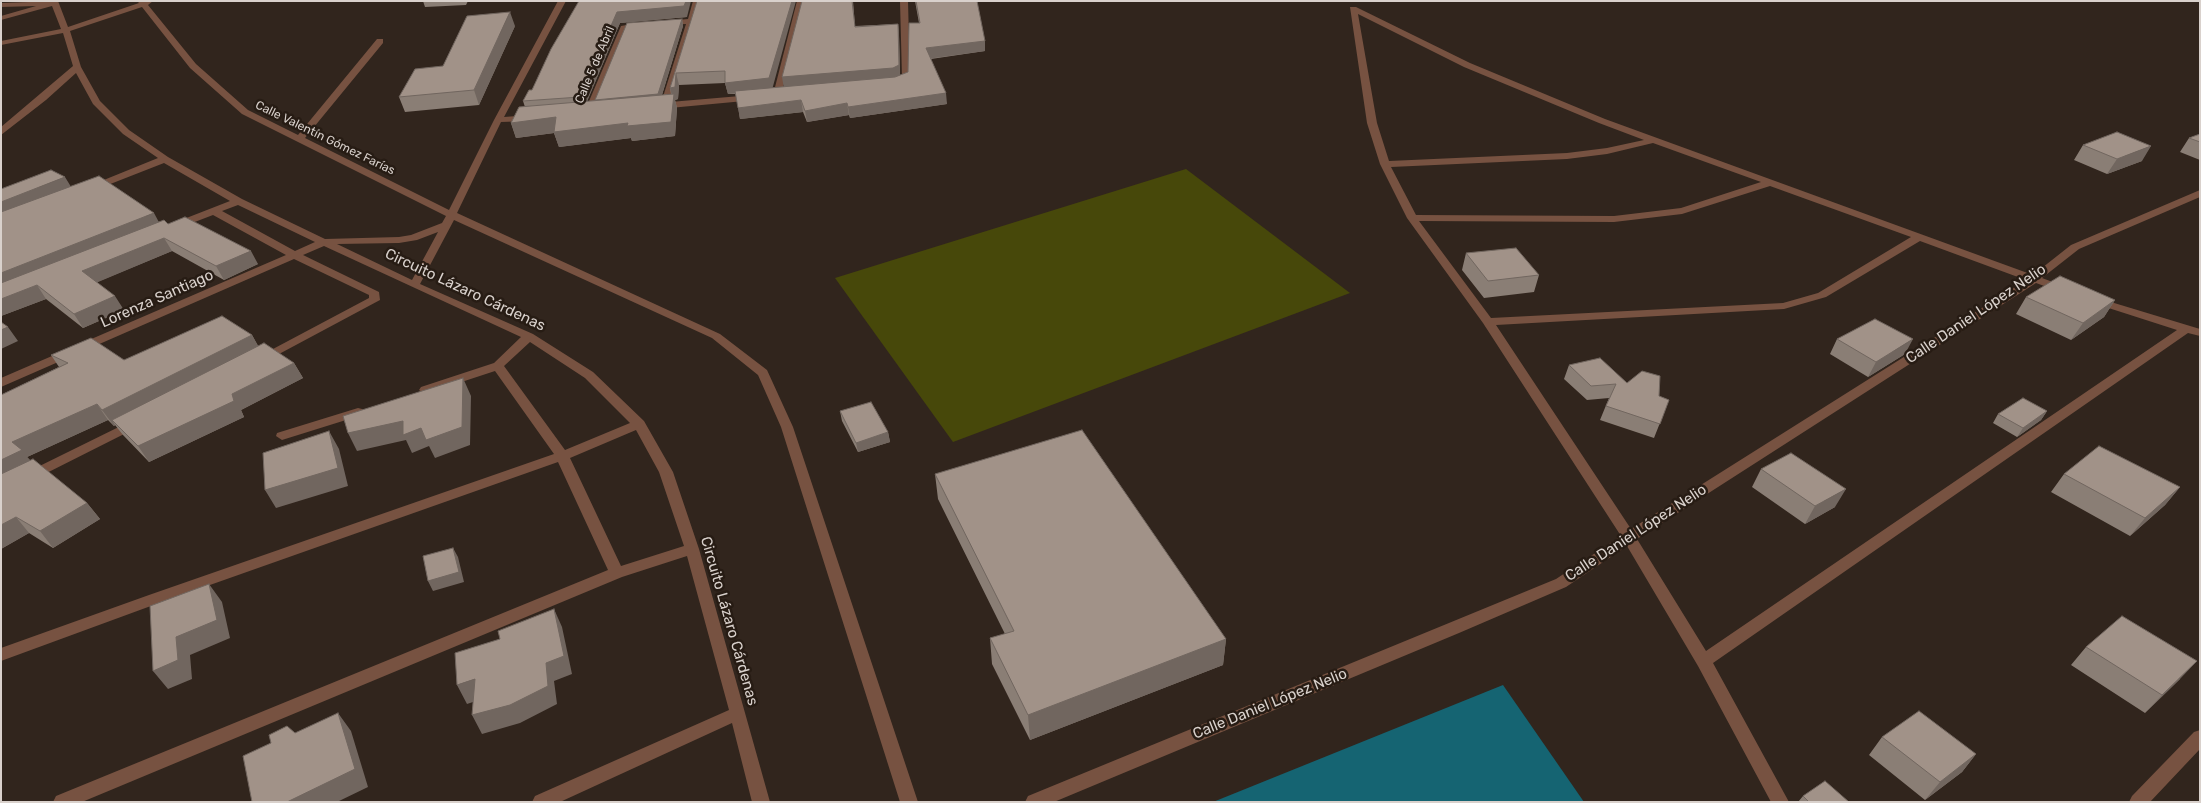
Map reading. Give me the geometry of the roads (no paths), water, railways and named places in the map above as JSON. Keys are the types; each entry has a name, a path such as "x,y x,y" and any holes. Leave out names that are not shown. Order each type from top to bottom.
{"street":[{"path":"414,285 498,120 562,1"},
{"path":"665,105 697,1"},
{"path":"768,96 801,1"},
{"path":"886,84 906,79 904,1"},
{"path":"1,5 54,2"},
{"path":"1,18 54,2"},
{"name":"Circuito Lázaro Cárdenas","path":"54,2 66,30 76,67 96,102 126,132 165,159 238,201 414,285 530,336 589,375 639,424 666,472 692,549 761,802"},
{"path":"1,44 66,30 145,2"},
{"name":"Calle Valentín Gómez Farías","path":"145,2 193,66 245,112 300,139 448,220 716,336 762,373 787,427 910,802"},
{"path":"1350,5 1467,65 1602,121 1917,238 2070,292"},
{"path":"1350,5 1372,123 1385,164 1412,218 1488,322 1629,536 1704,661 1780,802"},
{"name":"Calle 5 de Abril","path":"589,113 625,26 690,21"},
{"path":"300,139 380,40"},
{"path":"1,132 43,98 76,67"},
{"path":"646,107 787,94"},
{"path":"498,120 543,116"},
{"path":"1385,164 1568,156 1607,151 1654,140"},
{"path":"83,192 165,159"},
{"path":"1412,218 1614,219 1682,210 1769,183"},
{"name":"Calle Daniel López Nelio","path":"1034,802 1560,583 1629,536 2033,280 2052,262 2075,247 2200,193"},
{"path":"168,229 238,201"},
{"path":"214,210 294,255 375,294 374,300 250,364"},
{"path":"324,242 413,238 448,220"},
{"path":"1488,322 1784,306 1822,295 1917,238"},
{"name":"Lorenza Santiago","path":"1,383 324,242"},
{"path":"2088,298 2193,331"},
{"path":"1704,661 2193,331"},
{"path":"416,393 498,366 530,336"},
{"path":"498,366 562,456 618,573"},
{"path":"282,436 370,408"},
{"path":"1,491 143,418"},
{"path":"1,655 154,599 562,456 639,424"},
{"path":"62,802 618,573 692,549"},
{"path":"541,802 738,714"},
{"path":"2138,802 2200,737"}],"water":[{"path":"1503,685 1584,802 1213,802"}]}
